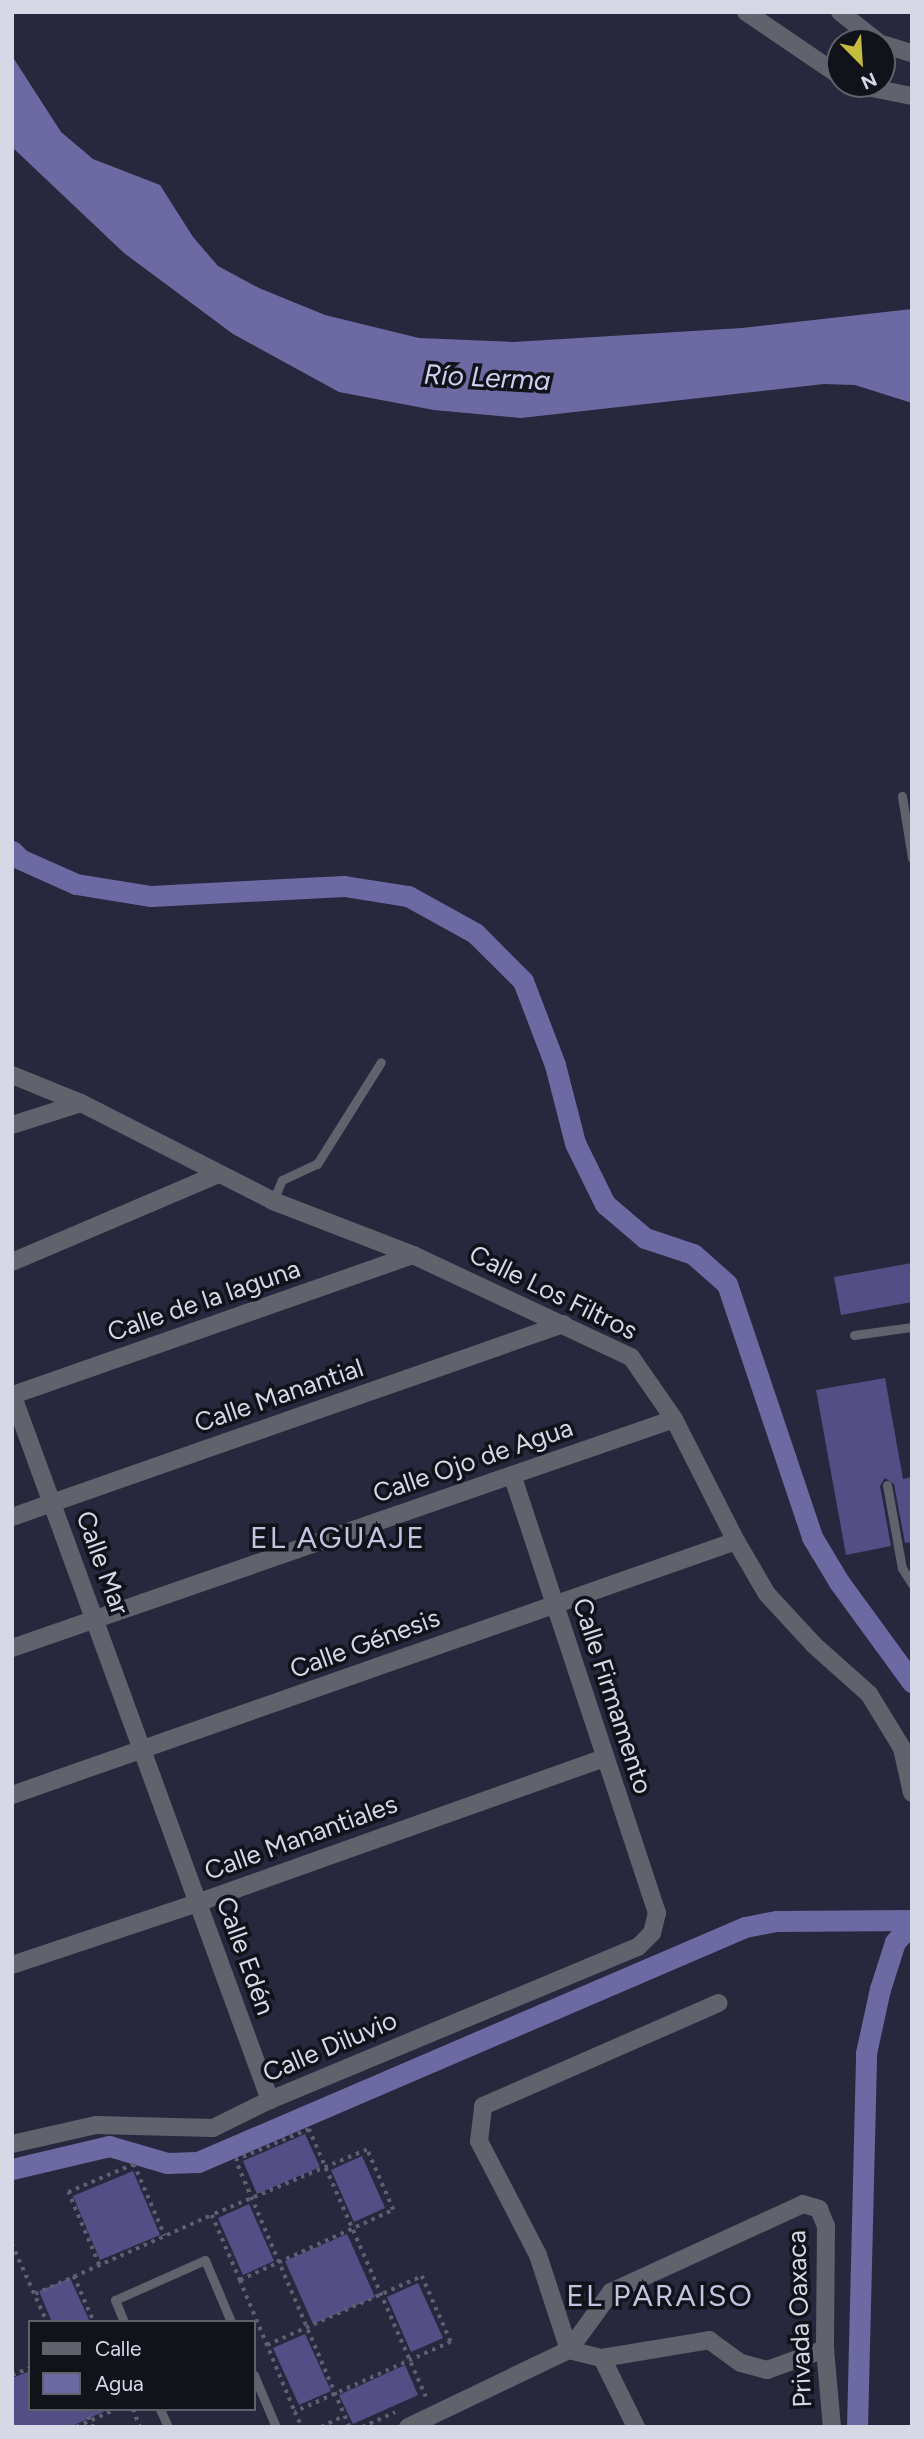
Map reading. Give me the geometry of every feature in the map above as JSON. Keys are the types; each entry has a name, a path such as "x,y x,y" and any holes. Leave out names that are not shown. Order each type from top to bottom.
{"street":[{"path":"747,12 826,66"},
{"path":"840,12 861,28"},
{"name":"Calle Los Filtros","path":"12,1075 81,1103 273,1201 413,1255 631,1357 674,1419 736,1541 767,1594 814,1645 869,1694 902,1748 912,1793"},
{"path":"12,1125 81,1103"},
{"path":"12,1262 218,1174"},
{"name":"Calle de la laguna","path":"13,1394 413,1255"},
{"name":"Calle Manantial","path":"12,1517 564,1324"},
{"name":"Calle Mar","path":"13,1394 19,1429 52,1502 143,1751"},
{"name":"Calle Ojo de Agua","path":"12,1648 674,1419"},
{"name":"Calle Firmamento","path":"512,1475 657,1913 652,1933"},
{"name":"Calle Génesis","path":"12,1796 736,1541"},
{"name":"Calle Edén","path":"143,1751 270,2100"},
{"name":"Calle Manantiales","path":"12,1965 197,1903 605,1758"},
{"name":"Calle Diluvio","path":"12,2144 96,2125 213,2128 270,2100 638,1947 652,1933"},
{"path":"569,2350 538,2255 480,2141 483,2106 719,2003"},
{"name":"Privada Oaxaca","path":"569,2350 611,2292 803,2204 819,2209 826,2226 825,2349 832,2427"},
{"path":"408,2427 569,2350 602,2358 709,2340 741,2363 767,2370 825,2349"},
{"path":"602,2358 636,2427"}],"lane":[{"path":"902,796 912,858"},
{"path":"273,1201 282,1180 317,1164 381,1062"},
{"path":"854,1335 912,1327"},
{"path":"887,1485 902,1568 912,1584"},
{"path":"123,2320 115,2300 205,2260 230,2320"},
{"path":"256,2380 276,2427"}],"path":[{"path":"349,2427 235,2160 309,2130 426,2399 416,2403"},
{"path":"34,2294 367,2150 393,2210 240,2280"},
{"path":"99,2265 68,2192 134,2164 166,2236"},
{"path":"212,2215 302,2427"},
{"path":"12,2244 46,2320"},
{"path":"74,2276 93,2320"},
{"path":"267,2345 422,2276 451,2342 295,2412"},
{"path":"362,2427 405,2408"},
{"path":"86,2411 93,2427"},
{"path":"76,2427 112,2411"},
{"path":"134,2411 141,2427"},
{"path":"321,2427 345,2416"}],"water":[{"name":"Río Lerma","path":"12,56 61,132 93,159 160,185 193,237 218,266 259,288 325,315 419,338 513,342 742,328 912,309 912,403 855,385 824,384 521,418 434,410 339,392 233,334 124,253 12,147"}],"building":[{"path":"912,1263 912,1302 841,1315 834,1277"},
{"path":"885,1378 903,1479 912,1477 912,1542 905,1543 894,1484 885,1478 880,1486 891,1546 846,1555 816,1390"},
{"path":"305,2134 320,2167 257,2194 243,2161"},
{"path":"362,2156 385,2208 354,2222 331,2170"},
{"path":"133,2171 160,2235 100,2260 73,2196"},
{"path":"249,2204 274,2261 243,2275 218,2218"},
{"path":"347,2234 375,2297 313,2324 285,2261"},
{"path":"70,2278 89,2320 51,2320 39,2291"},
{"path":"418,2283 443,2338 411,2352 387,2297"},
{"path":"305,2334 331,2391 299,2405 273,2348"},
{"path":"405,2365 418,2395 353,2424 339,2395"},
{"path":"28,2372 28,2411 105,2411 70,2427 12,2427 12,2378"}],"waterway":[{"path":"12,851 20,859 76,884 151,896 344,886 408,896 475,933 523,981 555,1065 575,1143 605,1204 645,1238 693,1254 727,1284 812,1537 839,1582 912,1682"},
{"path":"12,2169 109,2146 167,2163 198,2162 745,1927 777,1921 912,1920"},
{"path":"857,2427 866,2053 880,1989 895,1942 912,1923"}],"district":[{"name":"EL AGUAJE","path":"338,1538"},
{"name":"EL PARAISO","path":"660,2296"}]}
